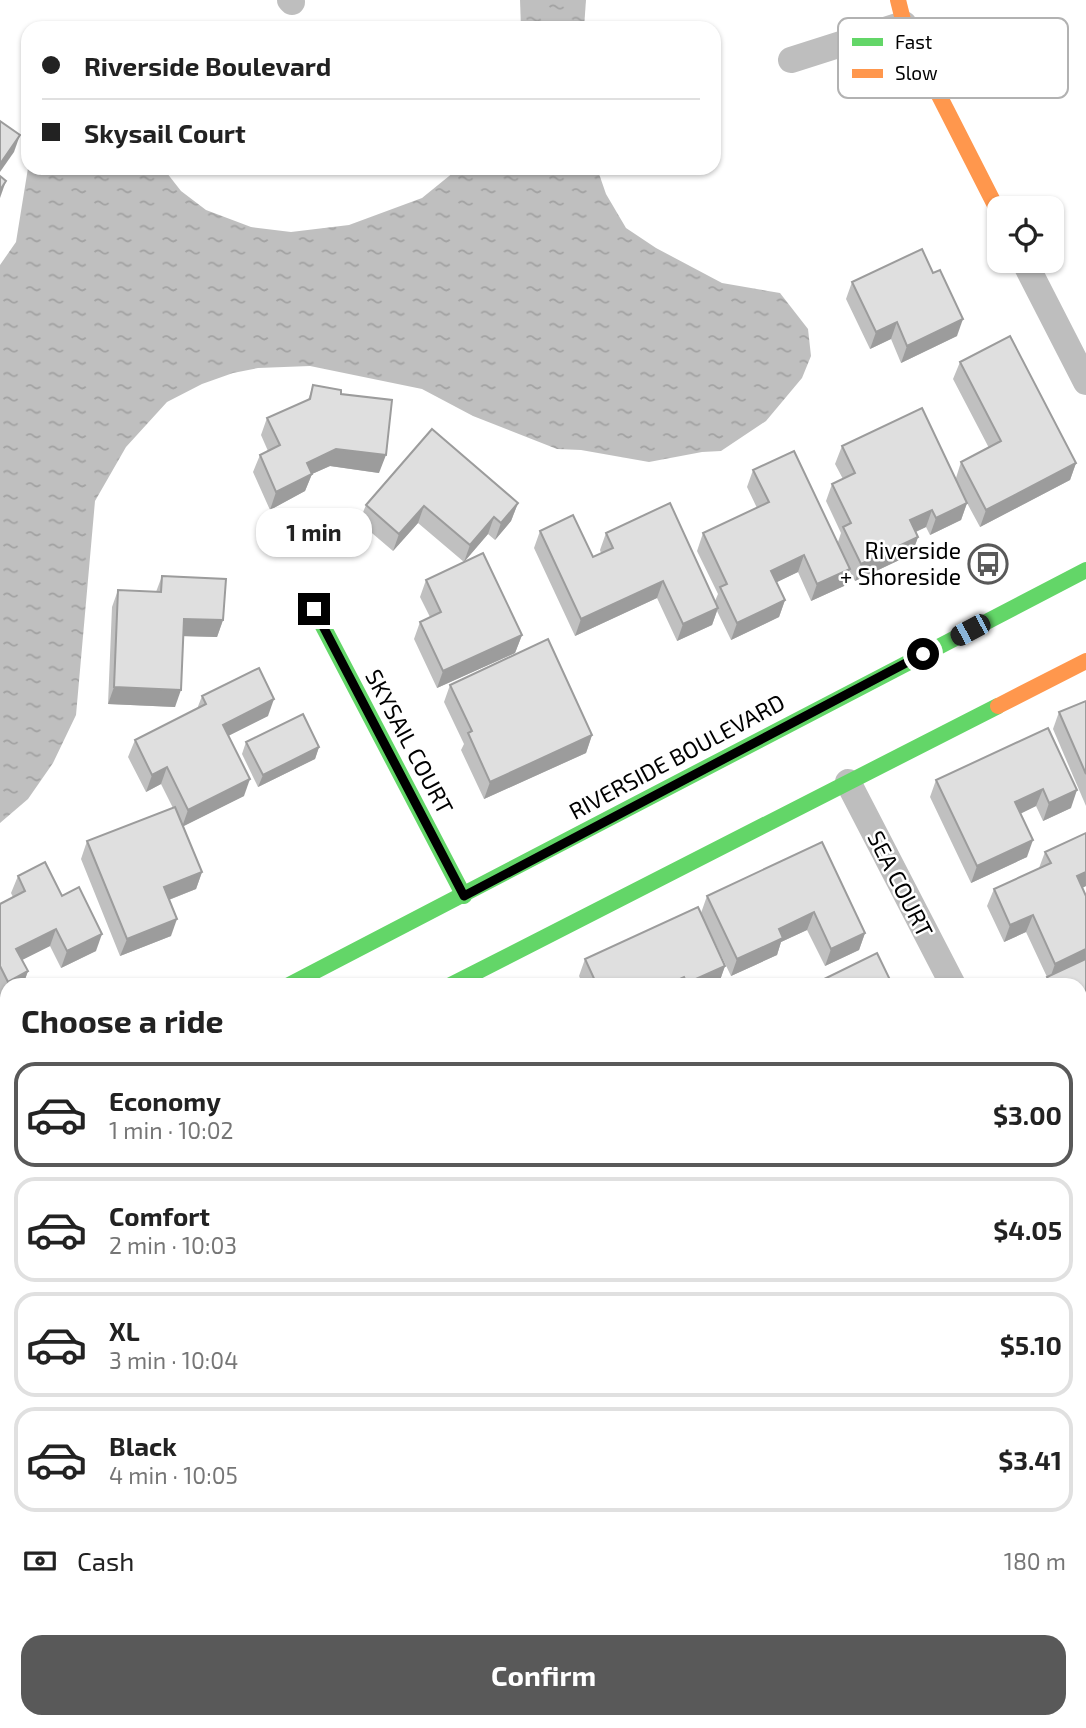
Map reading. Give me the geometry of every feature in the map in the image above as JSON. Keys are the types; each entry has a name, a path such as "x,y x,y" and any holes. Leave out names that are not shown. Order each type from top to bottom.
{"street":[{"path":"792,60 838,40"},
{"path":"943,98 991,196"},
{"path":"1030,273 1086,383"},
{"name":"RIVERSIDE BOULEVARD","path":"303,978 1086,570"},
{"name":"SKYSAIL COURT","path":"314,609 464,896"},
{"path":"494,976 848,782 1086,660"},
{"name":"SEA COURT","path":"848,782 949,978"}],"water":[{"path":"520,0 586,0 584,21 521,21"},
{"path":"27,175 168,175 181,191 206,210 251,227 291,232 349,225 422,198 450,175 599,175 606,194 626,228 656,248 722,283 780,293 808,329 811,356 802,378 766,421 721,451 649,462 581,450 557,449 473,416 422,389 310,366 258,368 233,373 202,384 167,402 126,447 95,501 76,715 53,763 28,799 0,823 0,265 16,242"}],"building":[{"path":"0,121 20,135 0,164"},
{"path":"0,176 6,181 0,190"},
{"path":"922,249 933,273 940,270 963,319 907,346 897,322 876,332 852,282"},
{"path":"1010,336 1076,463 986,510 961,462 1001,441 960,362"},
{"path":"313,385 341,390 341,394 392,400 386,455 336,449 307,463 312,474 276,492 260,455 280,445 267,418 310,399"},
{"path":"922,408 967,503 936,518 932,510 910,520 918,537 861,564 843,527 851,523 832,484 855,473 842,446"},
{"path":"432,429 518,503 501,523 494,517 470,545 424,506 399,534 366,505"},
{"path":"794,451 850,569 817,584 804,555 771,571 785,600 737,623 720,587 727,584 703,533 769,502 753,470"},
{"path":"670,503 718,608 683,624 663,581 581,619 540,531 573,515 593,557 613,548 606,533"},
{"path":"483,553 522,635 443,671 420,622 441,612 426,580"},
{"path":"162,576 226,579 223,620 184,619 181,690 114,687 118,590 161,592"},
{"path":"548,639 592,735 490,782 468,733 472,731 450,685"},
{"path":"259,668 274,699 223,725 250,779 188,810 167,767 152,775 135,740 206,704 202,696"},
{"path":"1086,701 1086,774 1059,712"},
{"path":"303,714 319,747 263,775 246,742"},
{"path":"1048,728 1077,790 1049,803 1043,789 1015,802 1033,840 977,866 936,780"},
{"path":"175,807 202,872 164,887 177,919 127,939 87,841"},
{"path":"1086,833 1086,872 1077,876 1086,896 1086,949 1055,964 1033,915 1010,925 994,889 1051,863 1045,852"},
{"path":"822,842 865,933 831,949 814,912 779,929 783,938 737,959 707,896"},
{"path":"45,862 62,896 79,887 102,934 67,951 56,929 16,949 28,971 15,978 6,978 0,966 0,904 25,891 18,876"},
{"path":"698,907 725,966 698,978 594,978 585,959"},
{"path":"877,953 889,978 826,978"},
{"path":"1086,959 1086,978 1047,977"}],"traffic: fast":[{"path":"302,978 1086,570"},
{"path":"314,609 464,896"},
{"path":"465,978 998,706"}],"traffic: slow":[{"path":"898,0 902,18"},
{"path":"940,98 990,196"},
{"path":"998,706 1086,661"}],"place":[{"name":"Riverside + Shoreside","path":"988,564"}],"route":[{"path":"314,609 464,896 923,654"}]}
